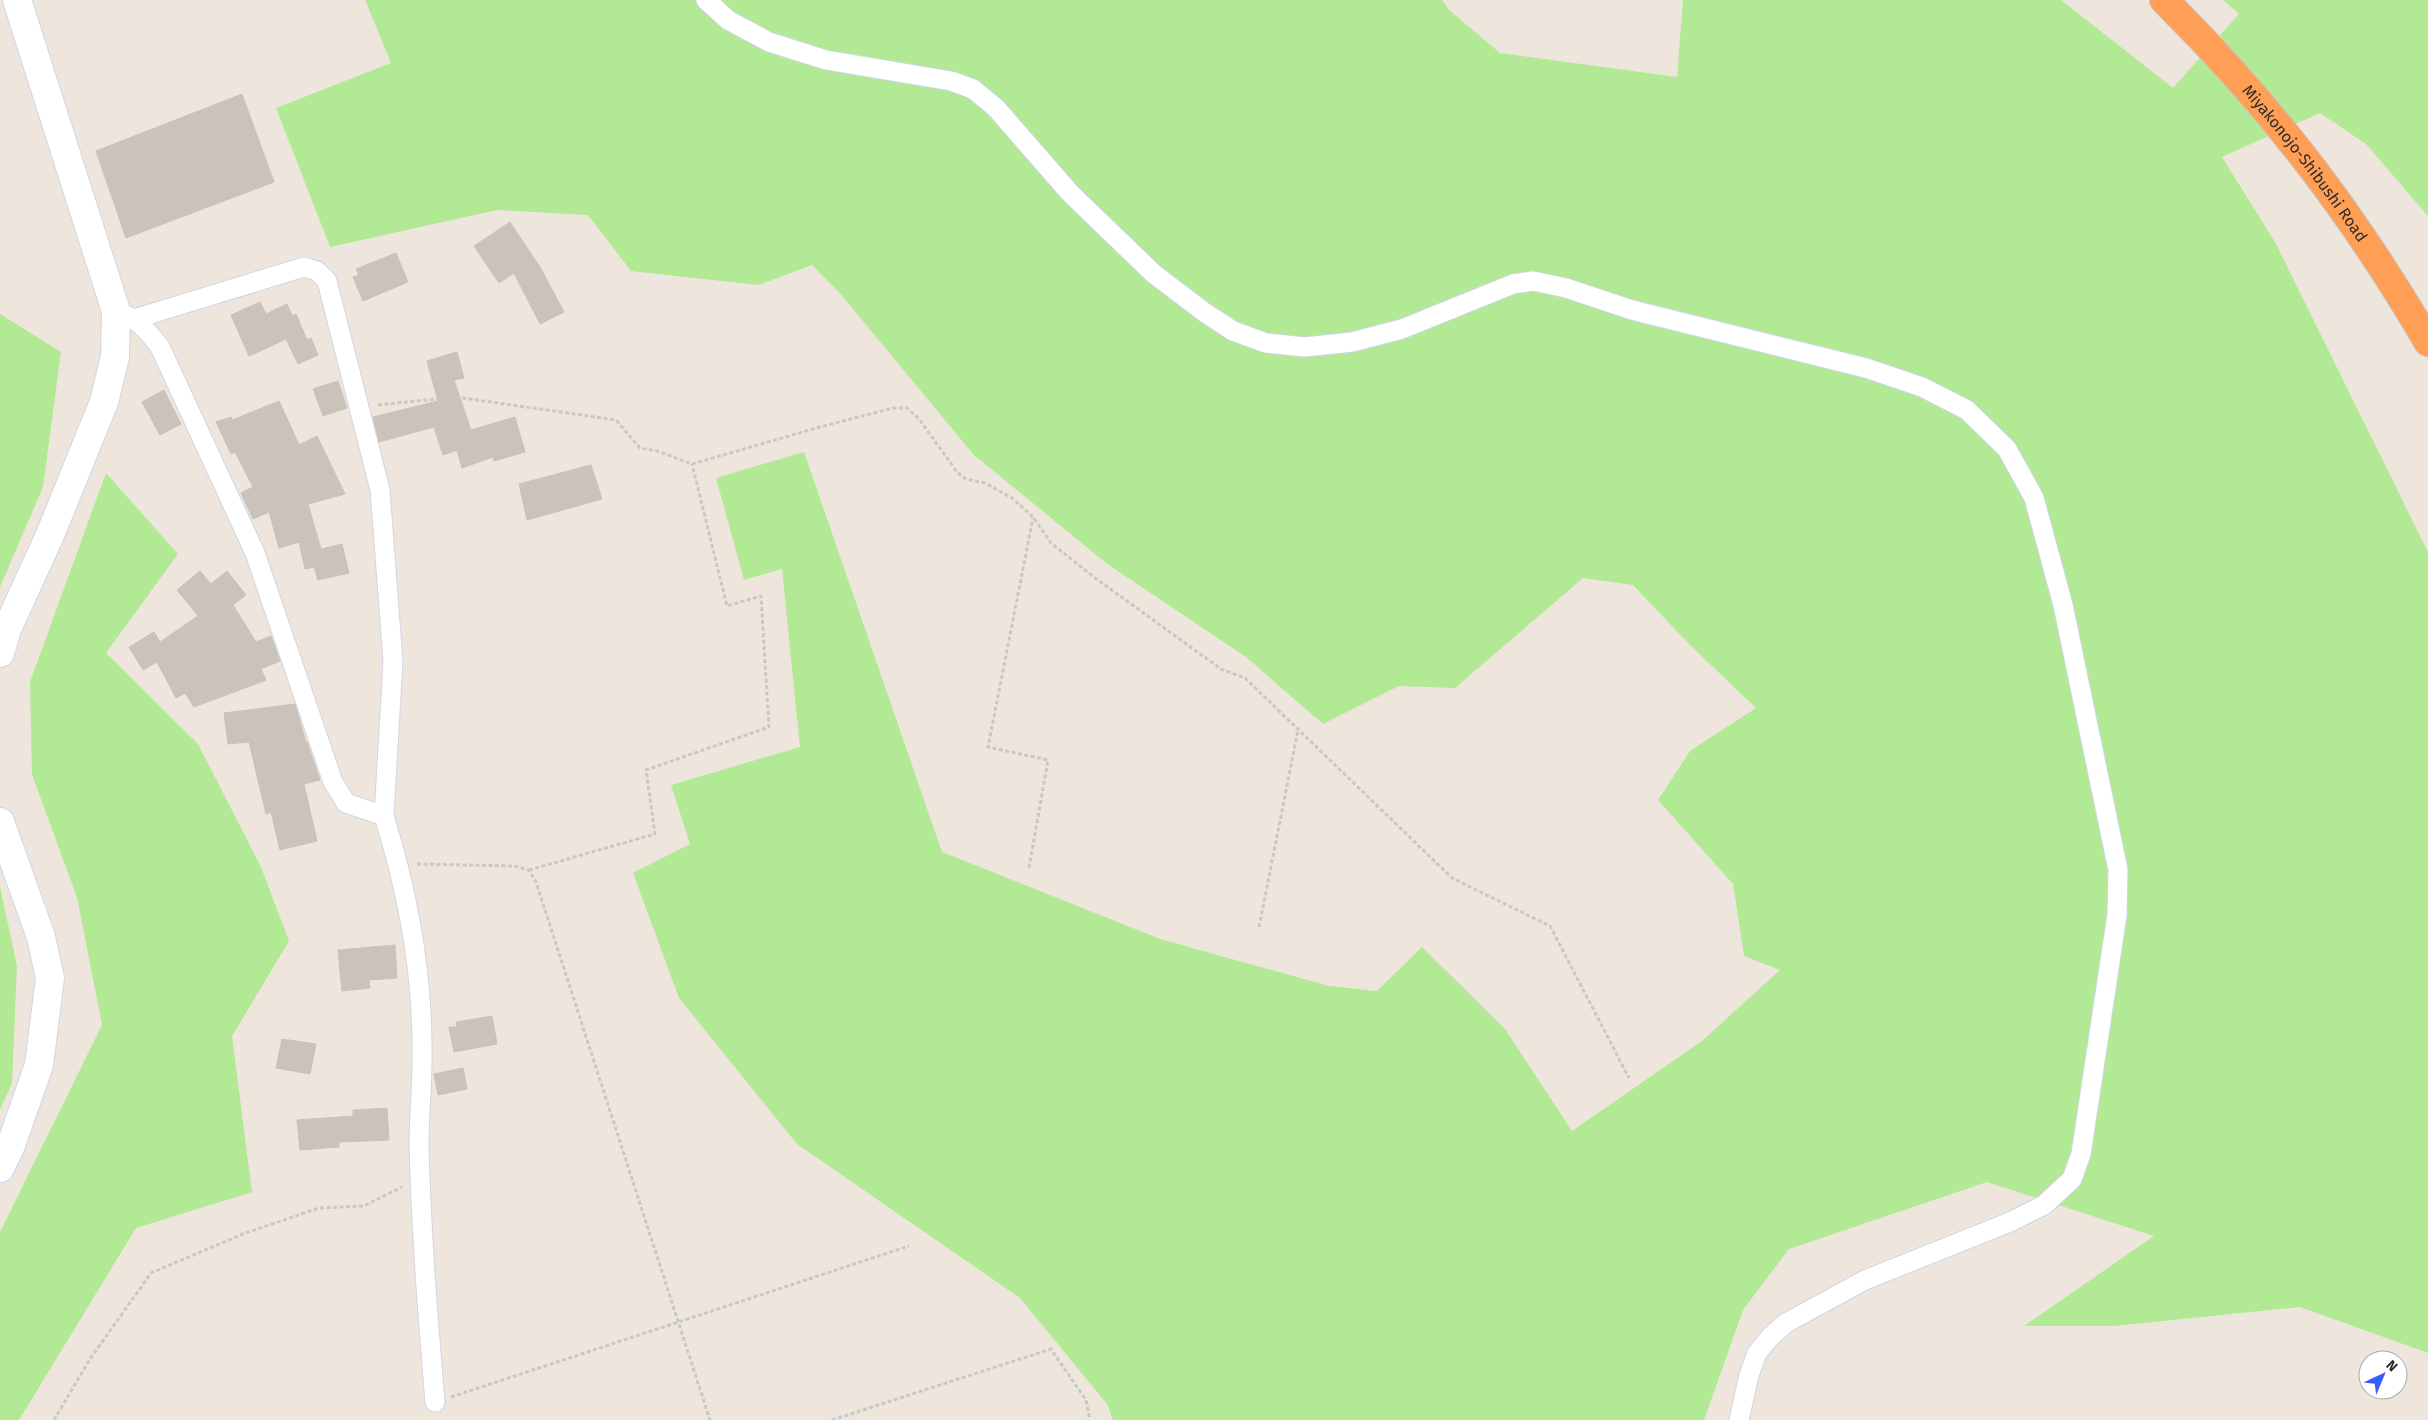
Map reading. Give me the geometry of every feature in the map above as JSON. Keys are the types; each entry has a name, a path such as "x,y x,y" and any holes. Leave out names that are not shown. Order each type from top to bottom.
{"highway":[{"name":"Miyakonojo-Shibushi Road","path":"2164,0 2280,124 2340,202 2398,290 2428,342"}],"street":[{"path":"0,653 7,630 50,535 104,402 125,315 17,0"},
{"path":"706,0 728,20 769,42 826,60 951,81 973,89 996,108 1070,193 1154,274 1204,312 1233,331 1266,342 1305,347 1352,342 1402,329 1513,284 1533,281 1566,288 1632,310 1866,368 1922,387 1967,410 2007,449 2034,498 2063,605 2118,870 2117,915 2081,1154 2072,1179 2044,1206 2010,1222 1865,1280 1786,1323 1770,1336 1757,1353 1748,1375 1739,1420"},
{"path":"125,315 304,267 317,271 327,280 331,291 380,490 393,661 384,816 399,865 417,959 422,1046 420,1178 422,1252 436,1402"},
{"path":"125,315 145,327 160,347 255,553 333,782 346,803 384,816"},
{"path":"0,822 43,944 50,978 39,1066 11,1145 0,1168"}],"path":[{"path":"360,407 456,397 616,420 640,448 657,451 692,464 894,408 907,408 919,419 957,472 966,480 985,483 1012,498 1033,518 1051,543 1221,669 1246,678 1452,878 1550,926 1629,1078"},
{"path":"399,865 472,864 514,866 529,870 655,834 646,770 769,727 761,596 727,606 692,464"},
{"path":"1029,868 1048,760 988,747 1033,518"},
{"path":"1259,926 1298,729"},
{"path":"529,870 536,882 551,922 710,1420"},
{"path":"54,1420 90,1360 151,1273 244,1234 319,1208 364,1206 420,1178"},
{"path":"436,1402 909,1246"},
{"path":"832,1420 1051,1349 1086,1400 1090,1420"}],"green space":[{"path":"365,0 1442,0 1449,10 1500,53 1677,77 1683,0 2061,0 2173,88 2239,14 2223,0 2428,0 2428,216 2366,144 2320,113 2222,157 2275,242 2428,552 2428,1353 2300,1307 2113,1326 2024,1326 2154,1236 1987,1182 1789,1249 1743,1310 1704,1420 1113,1420 1107,1404 1020,1298 797,1144 679,998 633,873 690,844 671,785 800,747 782,569 744,580 716,478 804,452 942,852 1160,939 1329,986 1377,991 1422,947 1505,1029 1572,1131 1702,1041 1780,970 1744,956 1733,884 1658,800 1690,751 1756,708 1691,646 1633,585 1583,578 1455,688 1399,686 1323,724 1246,657 1106,563 973,454 839,292 812,265 759,285 631,271 588,215 497,210 330,247 276,108 391,63"},
{"path":"0,314 61,352 43,487 0,587"},
{"path":"106,473 178,554 106,653 198,744 261,867 289,941 232,1036 252,1192 136,1228 19,1420 0,1420 0,1232 102,1025 77,897 32,775 30,682"},
{"path":"0,887 17,966 12,1083 0,1110"}],"building":[{"path":"242,94 274,182 126,238 96,151"},
{"path":"510,222 540,267 564,312 540,324 514,273 499,283 474,246"},
{"path":"396,253 408,282 363,301 353,277 359,275 356,269"},
{"path":"260,302 266,314 287,304 292,316 296,314 307,340 311,338 318,355 298,364 286,339 249,356 231,315"},
{"path":"457,352 464,378 454,380 471,430 515,417 525,452 494,461 493,457 462,468 457,450 443,455 434,427 379,442 373,417 438,401 427,361"},
{"path":"338,381 347,408 323,416 313,389"},
{"path":"164,390 181,424 160,435 142,402"},
{"path":"279,401 299,445 317,436 345,494 308,504 321,549 342,544 349,573 318,580 314,567 305,569 299,542 279,548 269,512 253,519 241,493 253,487 235,452 231,454 216,422 231,417 232,420"},
{"path":"591,465 602,499 527,520 519,484"},
{"path":"200,571 211,584 227,571 246,595 233,605 256,642 271,636 280,661 261,669 266,680 194,707 185,693 176,698 157,662 143,670 129,647 154,632 160,642 198,616 177,590"},
{"path":"295,704 320,780 304,784 317,841 280,850 271,812 266,814 249,742 228,744 224,713"},
{"path":"395,945 397,978 369,980 370,988 342,991 338,950"},
{"path":"492,1016 497,1044 454,1052 449,1027 457,1027 456,1022"},
{"path":"282,1039 316,1044 310,1074 276,1068"},
{"path":"463,1068 467,1089 438,1095 434,1074"},
{"path":"387,1108 389,1140 339,1142 339,1147 300,1150 297,1120 353,1116 353,1110"}]}
